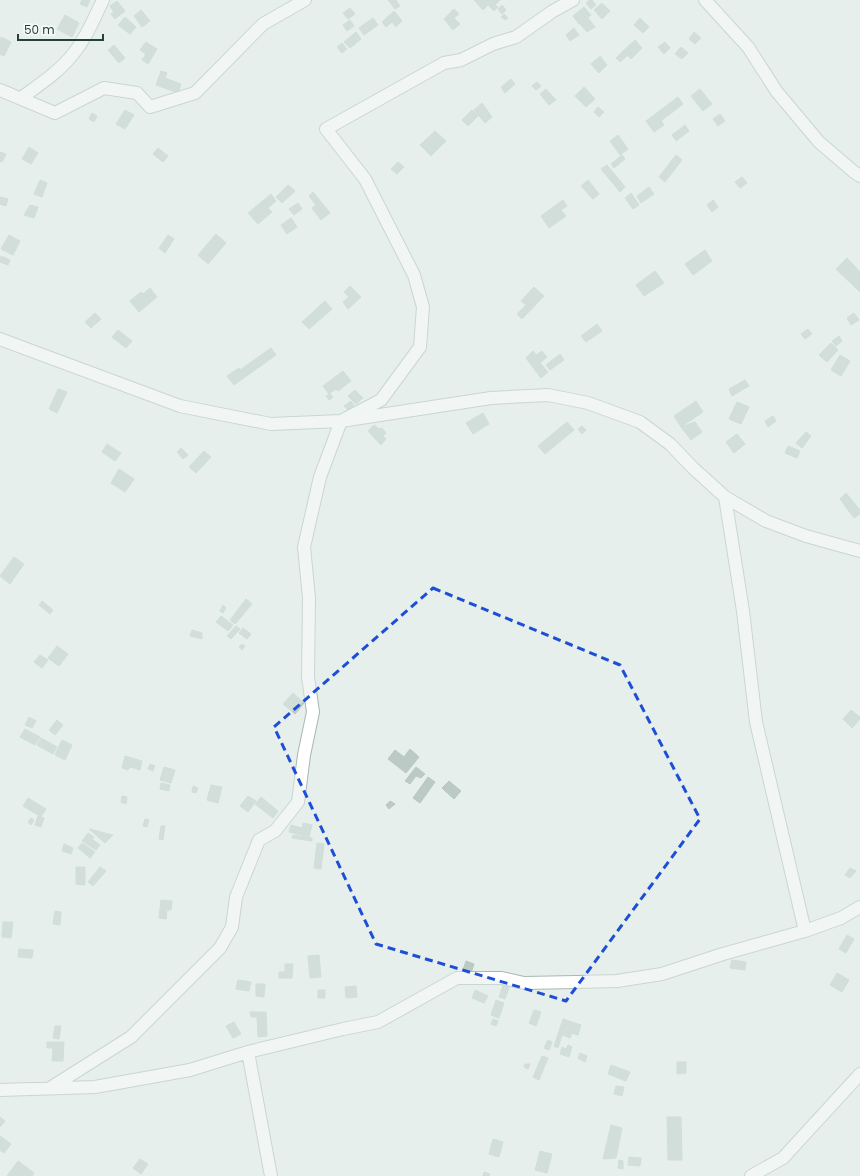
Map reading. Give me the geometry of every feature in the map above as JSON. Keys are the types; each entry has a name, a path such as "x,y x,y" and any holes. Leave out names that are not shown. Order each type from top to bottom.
{"street":[{"path":"21,98 50,77 73,54 86,34 103,0"},
{"path":"0,90 55,113 104,88 137,93 150,108 195,93 263,24 305,0"},
{"path":"50,1088 131,1036 220,948 232,927 236,897 259,840 275,831 298,802 304,755 313,712 308,677 309,598 304,547 320,478 341,421 382,400 420,347 423,307 414,275 365,179 326,129 444,63 461,60 493,44 516,37 553,11 572,0"},
{"path":"704,0 748,47 777,92 818,142 860,176"},
{"path":"0,339 180,406 271,424 341,421 491,398 548,395 588,403 640,422 670,444 693,468 725,497 766,521 806,536 860,551"},
{"path":"725,497 743,611 756,722 805,931"},
{"path":"0,1090 95,1087 190,1070 248,1052 378,1022 457,978 502,978 524,983 577,982 617,981 662,974 723,954 805,931 841,918 860,907"},
{"path":"248,1052 271,1176"},
{"path":"751,1176 783,1158 858,1079"}],"highlighted area":[{"path":"433,588 620,665 700,819 566,1001 376,944 274,727"}],"building":[{"path":"82,0 90,0 87,7 80,4"},
{"path":"388,0 396,0 400,6 395,9"},
{"path":"474,0 500,0 495,5 498,7 494,11 488,5 483,10"},
{"path":"592,0 596,5 591,9 586,3"},
{"path":"117,1 125,11 115,19 111,14 114,12 110,6"},
{"path":"602,3 610,11 602,19 594,10"},
{"path":"502,5 506,10 502,14 498,9"},
{"path":"584,7 591,15 579,24 573,16"},
{"path":"350,8 355,14 348,19 343,13"},
{"path":"454,9 459,14 454,18 460,24 453,30 444,19"},
{"path":"141,10 150,21 142,27 134,16"},
{"path":"394,11 402,21 396,27 392,22 386,27 382,22"},
{"path":"504,14 508,18 505,20 501,17"},
{"path":"65,15 79,23 72,37 57,29"},
{"path":"125,17 136,27 130,34 118,25"},
{"path":"373,18 378,25 364,35 359,28"},
{"path":"588,18 595,27 587,32 580,24"},
{"path":"640,18 649,27 643,33 634,25"},
{"path":"350,20 354,26 347,31 343,25"},
{"path":"574,28 579,35 570,41 566,35"},
{"path":"356,32 361,39 350,48 344,42"},
{"path":"694,32 701,38 695,44 689,39"},
{"path":"1,37 11,42 4,56 0,54"},
{"path":"635,40 642,48 631,59 623,51"},
{"path":"146,42 157,49 148,64 142,60 146,54 140,50"},
{"path":"665,42 670,48 664,54 658,47"},
{"path":"342,43 347,49 342,53 337,47"},
{"path":"114,45 125,58 119,63 108,50"},
{"path":"681,47 688,53 682,59 675,54"},
{"path":"623,51 627,56 620,62 616,58"},
{"path":"600,56 607,65 599,73 591,64"},
{"path":"161,71 167,73 165,78 181,84 178,93 156,85"},
{"path":"511,79 515,84 505,93 501,87"},
{"path":"537,82 541,86 536,90 532,86"},
{"path":"584,87 595,99 586,107 575,96"},
{"path":"546,89 556,100 549,105 540,94"},
{"path":"700,89 712,104 703,111 691,96"},
{"path":"678,97 683,104 661,121 664,125 654,132 646,121"},
{"path":"482,103 492,117 485,123 474,110"},
{"path":"598,107 604,112 599,117 594,112"},
{"path":"125,110 134,115 125,129 116,124"},
{"path":"472,110 478,116 468,126 462,120"},
{"path":"92,113 97,116 94,122 89,119"},
{"path":"720,114 725,121 718,126 713,119"},
{"path":"685,125 689,131 676,141 672,135"},
{"path":"435,131 446,141 431,156 420,145"},
{"path":"618,135 628,149 620,155 610,141"},
{"path":"29,147 38,153 31,164 22,159"},
{"path":"158,148 168,156 163,162 153,154"},
{"path":"0,152 6,154 2,162 0,161"},
{"path":"622,155 625,159 614,168 611,164"},
{"path":"676,155 682,160 665,182 659,177"},
{"path":"398,162 404,167 397,174 391,169"},
{"path":"607,165 625,187 620,192 601,169"},
{"path":"742,177 747,183 740,188 735,182"},
{"path":"40,180 47,183 42,197 34,194"},
{"path":"588,180 599,194 593,199 581,186"},
{"path":"288,185 295,191 282,203 276,197"},
{"path":"649,187 654,194 641,203 637,196"},
{"path":"313,192 330,213 321,220 312,208 316,205 309,196"},
{"path":"631,193 639,205 633,209 625,198"},
{"path":"271,194 276,201 268,208 272,212 258,224 248,213"},
{"path":"0,197 8,199 6,206 0,204"},
{"path":"563,200 567,206 561,210 566,216 549,228 541,216"},
{"path":"713,200 718,207 712,212 707,205"},
{"path":"298,203 302,209 294,215 289,209"},
{"path":"30,205 38,207 34,218 24,215"},
{"path":"291,218 297,227 287,234 281,225"},
{"path":"216,234 226,243 208,264 198,255"},
{"path":"9,235 20,241 13,255 1,249"},
{"path":"168,235 174,239 165,253 159,248"},
{"path":"705,250 712,261 693,275 685,264"},
{"path":"1,256 10,260 8,265 0,262"},
{"path":"847,258 860,272 860,292 836,269"},
{"path":"655,271 664,283 644,296 636,285"},
{"path":"350,286 361,297 348,309 343,302 349,297 344,292"},
{"path":"534,287 544,296 522,319 517,314 526,305 521,301"},
{"path":"150,288 157,297 139,312 130,301 141,292 143,294"},
{"path":"325,301 332,309 309,329 302,322"},
{"path":"95,313 101,319 91,328 85,322"},
{"path":"854,313 859,320 851,325 847,318"},
{"path":"597,324 602,331 586,342 581,336"},
{"path":"808,329 812,334 805,339 801,334"},
{"path":"118,330 132,341 126,348 112,337"},
{"path":"839,336 842,341 836,346 832,341"},
{"path":"831,343 838,350 827,362 819,355"},
{"path":"271,348 276,355 234,385 227,376 239,368 240,370"},
{"path":"533,351 536,355 542,351 547,357 540,363 548,372 541,378 526,358"},
{"path":"560,354 564,360 550,370 546,365"},
{"path":"840,355 850,361 841,376 831,370"},
{"path":"343,371 351,381 338,391 336,389 329,394 323,386"},
{"path":"745,380 749,386 732,396 729,389"},
{"path":"58,389 67,392 57,413 49,409"},
{"path":"355,390 363,398 356,404 348,396"},
{"path":"330,394 333,397 329,400 326,396"},
{"path":"351,401 354,405 348,410 344,406"},
{"path":"696,401 703,412 681,427 674,416"},
{"path":"737,402 749,407 741,424 729,419"},
{"path":"483,413 489,424 473,434 466,423"},
{"path":"773,416 776,421 768,427 765,421"},
{"path":"567,422 574,430 545,454 538,446"},
{"path":"695,422 702,432 691,440 681,427"},
{"path":"374,425 379,429 382,428 386,433 383,436 386,439 381,445 368,431"},
{"path":"582,426 586,430 582,434 578,429"},
{"path":"806,432 811,436 802,448 796,443"},
{"path":"737,434 745,444 734,453 726,442"},
{"path":"107,444 121,453 115,461 102,452"},
{"path":"788,446 800,451 797,458 785,453"},
{"path":"181,448 188,455 183,459 177,452"},
{"path":"204,451 211,457 196,473 189,467"},
{"path":"119,469 134,479 125,492 111,483"},
{"path":"846,493 860,510 860,514 854,518 840,499"},
{"path":"14,557 24,564 10,584 0,576"},
{"path":"246,599 252,604 235,624 230,620"},
{"path":"42,601 53,610 50,614 39,605"},
{"path":"223,605 226,608 223,613 220,611"},
{"path":"221,616 233,625 228,631 216,622"},
{"path":"236,626 240,629 231,639 227,636"},
{"path":"243,628 251,634 247,639 239,633"},
{"path":"192,630 202,633 202,639 190,636"},
{"path":"242,644 245,646 242,650 239,647"},
{"path":"57,646 68,654 59,666 48,658"},
{"path":"40,655 48,660 42,668 34,662"},
{"path":"293,693 304,703 295,714 283,704"},
{"path":"851,710 860,717 852,728 843,719"},
{"path":"29,717 36,721 32,728 25,725"},
{"path":"57,720 63,725 55,735 49,730"},
{"path":"25,729 40,737 35,745 20,737"},
{"path":"41,738 57,747 53,754 37,745"},
{"path":"62,740 72,745 65,760 55,755"},
{"path":"410,749 419,757 406,773 388,759 395,750 404,757"},
{"path":"125,756 142,761 140,770 130,767 128,770 122,768"},
{"path":"150,764 155,766 153,771 148,769"},
{"path":"164,767 175,770 171,783 160,780"},
{"path":"416,767 425,774 421,778 416,776 410,784 405,781"},
{"path":"428,777 435,782 420,803 413,798"},
{"path":"449,781 461,791 454,799 442,788"},
{"path":"161,783 170,785 169,791 160,789"},
{"path":"211,785 222,787 218,803 207,800"},
{"path":"193,786 198,788 196,793 192,792"},
{"path":"122,796 127,797 126,804 121,802"},
{"path":"248,796 256,801 248,812 240,806"},
{"path":"261,797 278,811 273,818 255,804"},
{"path":"28,798 46,809 41,817 23,806"},
{"path":"390,801 395,804 389,809 386,805"},
{"path":"38,816 44,818 41,827 35,825"},
{"path":"31,818 34,820 31,825 28,822"},
{"path":"145,819 149,820 147,827 143,826"},
{"path":"303,823 312,825 309,837 289,832 291,825 302,828"},
{"path":"161,826 165,826 163,840 159,839"},
{"path":"89,829 113,835 105,843"},
{"path":"88,833 94,837 92,839 100,845 96,850 82,841"},
{"path":"293,835 312,838 312,841 292,838"},
{"path":"82,843 95,852 90,858 78,848"},
{"path":"317,843 324,844 321,869 314,868"},
{"path":"64,844 73,848 71,854 62,851"},
{"path":"76,867 85,867 85,885 76,884"},
{"path":"100,867 106,871 93,886 88,882"},
{"path":"850,868 856,871 850,878 845,875"},
{"path":"161,900 172,901 171,910 167,910 166,919 159,918"},
{"path":"55,911 61,912 60,925 53,924"},
{"path":"3,922 13,922 11,938 2,937"},
{"path":"847,935 854,939 846,953 839,949"},
{"path":"19,949 33,950 32,958 18,957"},
{"path":"319,955 321,977 310,978 308,956"},
{"path":"732,960 746,962 745,970 730,968"},
{"path":"466,961 474,964 471,973 463,970"},
{"path":"285,964 293,964 292,978 279,978 279,972 285,972"},
{"path":"837,973 849,980 842,992 830,985"},
{"path":"238,980 251,982 249,991 236,989"},
{"path":"504,983 510,985 505,999 499,997"},
{"path":"256,984 265,984 264,997 256,996"},
{"path":"356,986 357,997 346,998 345,987"},
{"path":"318,990 325,990 325,998 318,998"},
{"path":"475,990 488,996 484,1003 472,998"},
{"path":"496,1000 504,1003 499,1018 491,1015"},
{"path":"534,1010 541,1012 536,1026 529,1023"},
{"path":"250,1012 266,1012 267,1036 258,1037 257,1017 251,1017"},
{"path":"493,1019 498,1021 496,1026 491,1024"},
{"path":"563,1019 581,1025 578,1035 572,1033 570,1038 562,1035 558,1048 554,1046"},
{"path":"234,1022 241,1034 233,1038 226,1026"},
{"path":"55,1026 61,1026 59,1039 53,1038"},
{"path":"548,1040 552,1042 549,1050 544,1048"},
{"path":"47,1042 64,1042 63,1061 52,1061 53,1048 47,1048"},
{"path":"568,1045 572,1047 569,1057 560,1054 562,1047 566,1049"},
{"path":"580,1053 587,1056 585,1062 578,1058"},
{"path":"542,1056 548,1058 539,1080 533,1077"},
{"path":"677,1062 686,1062 686,1073 677,1074"},
{"path":"525,1064 530,1064 528,1069 524,1067"},
{"path":"611,1065 630,1072 626,1081 608,1074"},
{"path":"616,1086 624,1087 622,1096 614,1094"},
{"path":"0,1117 5,1121 0,1127"},
{"path":"667,1117 681,1117 682,1160 668,1160"},
{"path":"611,1125 622,1128 616,1158 603,1159"},
{"path":"0,1136 11,1144 4,1153 0,1150"},
{"path":"493,1139 503,1142 499,1157 489,1154"},
{"path":"540,1151 552,1154 547,1173 535,1170"},
{"path":"629,1157 641,1158 640,1166 628,1165"},
{"path":"140,1159 148,1164 141,1174 133,1168"},
{"path":"619,1160 623,1161 623,1169 618,1168"},
{"path":"18,1161 34,1173 32,1176 7,1176"},
{"path":"484,1172 490,1174 489,1176 483,1176"}]}
